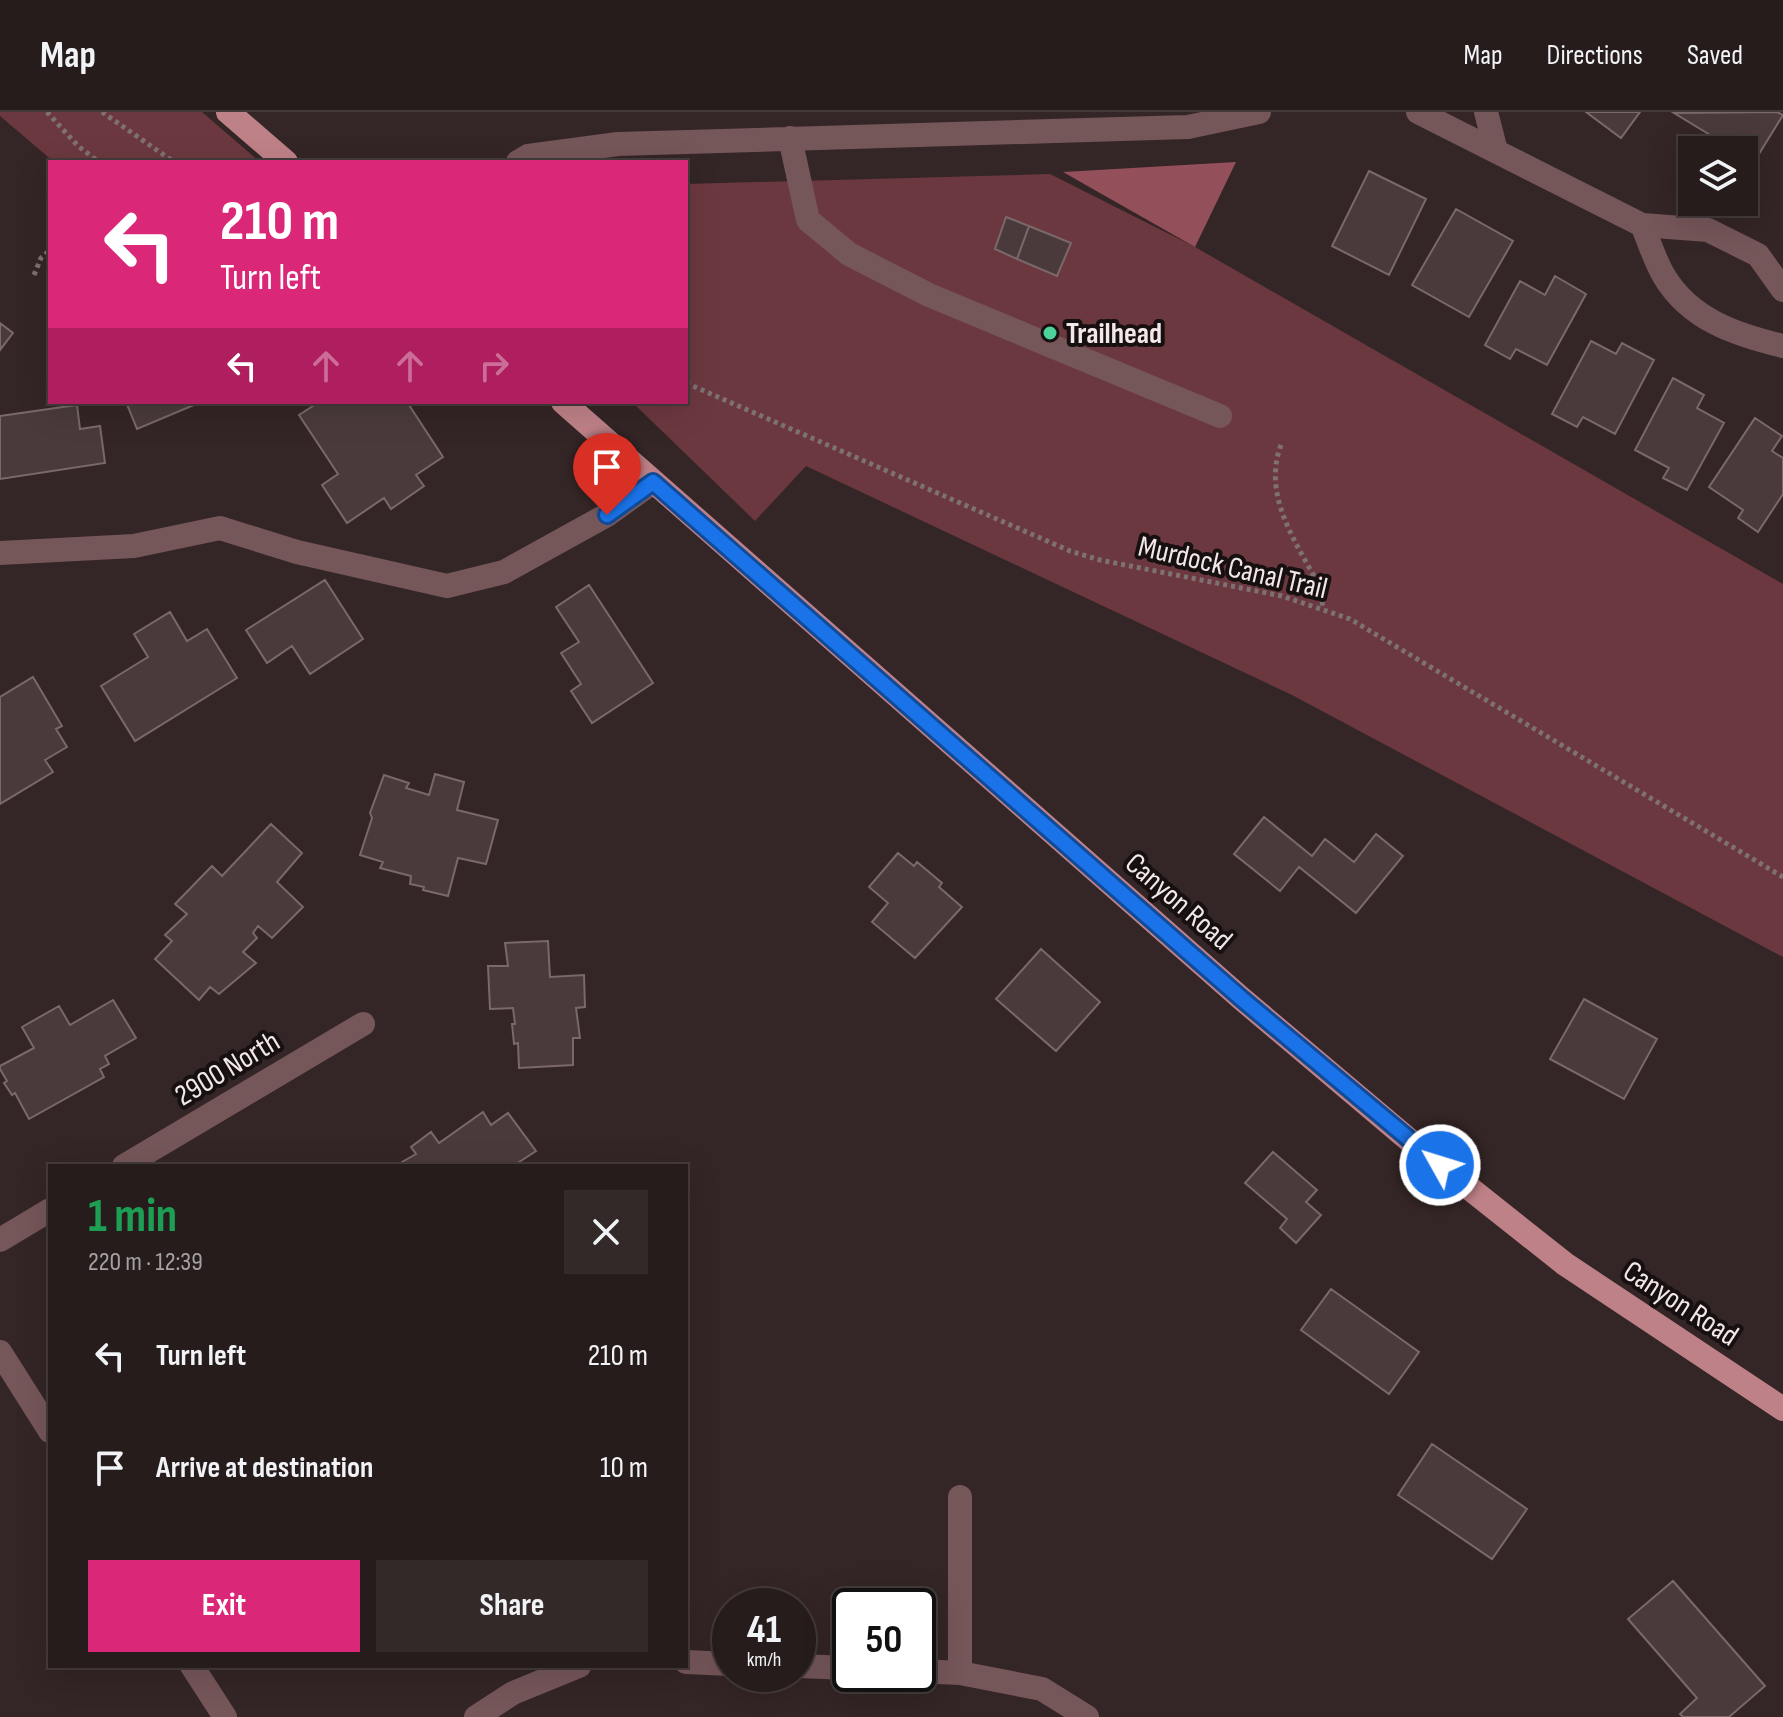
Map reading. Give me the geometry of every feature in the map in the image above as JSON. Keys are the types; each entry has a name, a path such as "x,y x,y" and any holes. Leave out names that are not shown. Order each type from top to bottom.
{"main road":[{"path":"228,112 284,160"},
{"name":"Canyon Road","path":"565,404 1230,989 1415,1145 1565,1264 1783,1409"}],"street":[{"path":"521,160 528,156 618,144 1188,127 1259,112"},
{"path":"1418,112 1642,225 1708,230 1758,255 1783,290"},
{"path":"1486,112 1496,151"},
{"path":"790,138 808,220 849,254 929,295 1220,416"},
{"path":"1642,225 1664,276 1688,307 1736,335 1783,346"},
{"path":"0,553 134,546 220,528 297,552 447,586 504,572 607,515 653,482"},
{"name":"2900 North","path":"127,1164 363,1024"},
{"path":"0,1240 48,1211"},
{"path":"0,1352 48,1428"},
{"path":"960,1497 960,1673"},
{"path":"688,1662 712,1663"},
{"path":"193,1668 225,1717"},
{"path":"476,1717 513,1693 574,1668"},
{"path":"936,1672 960,1673 1042,1689 1087,1717"}],"path":[{"path":"47,112 78,146 96,160"},
{"path":"102,112 171,160"},
{"path":"34,275 41,258 48,252"},
{"name":"Murdock Canal Trail","path":"688,384 1070,551 1100,560 1282,596 1322,608 1385,637 1783,877"},
{"path":"1281,445 1274,464 1273,479 1278,504 1323,593 1322,608"}],"shaded area":[{"path":"0,112 202,112 258,160 52,160 0,116"},
{"path":"1236,162 1195,247 1063,172"},
{"path":"1050,174 1195,247 1783,584 1783,957 1292,695 806,466 755,521 634,404 688,404 688,184"}],"building":[{"path":"1586,112 1640,112 1621,138"},
{"path":"1777,112 1783,115 1758,156 1758,136 1712,136 1674,113"},
{"path":"1369,171 1426,199 1389,275 1332,246"},
{"path":"1456,209 1513,241 1469,317 1412,285"},
{"path":"1006,217 1029,226 1017,259 995,249"},
{"path":"1029,226 1071,243 1057,276 1017,259"},
{"path":"1555,276 1586,294 1547,365 1516,349 1510,359 1485,345 1520,281 1545,295"},
{"path":"0,323 13,333 0,350"},
{"path":"1591,341 1616,354 1622,343 1654,360 1615,434 1583,417 1577,427 1552,414"},
{"path":"1673,378 1704,395 1697,408 1724,423 1687,490 1663,478 1669,468 1635,450"},
{"path":"127,404 196,404 137,429"},
{"path":"316,404 408,404 443,457 416,475 424,486 391,509 384,498 347,523 322,485 338,474 299,415"},
{"path":"77,405 80,429 100,426 105,463 0,479 0,416"},
{"path":"1755,418 1782,436 1772,451 1783,458 1783,494 1758,532 1738,518 1743,510 1709,487"},
{"path":"325,580 363,639 310,674 292,646 267,663 246,630"},
{"path":"589,585 653,683 592,723 571,691 581,684 561,653 579,642 556,607"},
{"path":"170,612 187,641 207,629 237,678 135,741 101,686 148,657 134,634"},
{"path":"33,677 62,726 56,729 67,747 45,760 53,772 0,804 0,697"},
{"path":"435,774 464,782 457,810 498,820 486,864 458,858 448,896 410,884 411,876 380,868 383,862 360,855 372,818 370,813 384,775 409,783 406,788 429,795"},
{"path":"1264,817 1312,856 1325,839 1354,862 1376,834 1403,856 1356,913 1299,867 1280,891 1234,854"},
{"path":"271,824 302,853 277,882 303,907 272,938 258,926 253,933 257,938 243,952 256,963 219,994 210,987 199,1000 155,959 172,941 165,935 187,914 175,904 212,866 222,876"},
{"path":"898,853 914,866 917,862 942,883 939,887 962,907 915,958 872,922 888,903 869,887"},
{"path":"548,941 550,977 584,975 585,1007 576,1008 580,1038 573,1038 573,1065 519,1068 518,1043 514,1044 512,1024 515,1024 513,1008 490,1009 488,966 508,966 505,943"},
{"path":"1041,949 1100,1002 1056,1051 996,999"},
{"path":"1584,999 1657,1039 1624,1099 1550,1059"},
{"path":"113,1000 136,1038 105,1056 109,1064 100,1069 104,1077 29,1119 15,1093 12,1095 4,1083 7,1081 0,1069 0,1066 34,1048 22,1027 59,1006 70,1025"},
{"path":"483,1112 491,1125 508,1113 536,1151 516,1164 402,1164 416,1154 411,1147 431,1132 439,1143"},
{"path":"1273,1152 1317,1190 1306,1202 1321,1215 1296,1243 1280,1228 1287,1219 1245,1183"},
{"path":"1331,1289 1419,1352 1389,1394 1301,1330"},
{"path":"1432,1444 1527,1509 1492,1559 1398,1495"},
{"path":"1673,1581 1765,1686 1729,1717 1683,1717 1680,1714 1697,1698 1628,1619"}],"place":[{"name":"Trailhead","path":"1050,333"}],"route":[{"path":"607,515 653,482 1242,999 1440,1165"}]}
